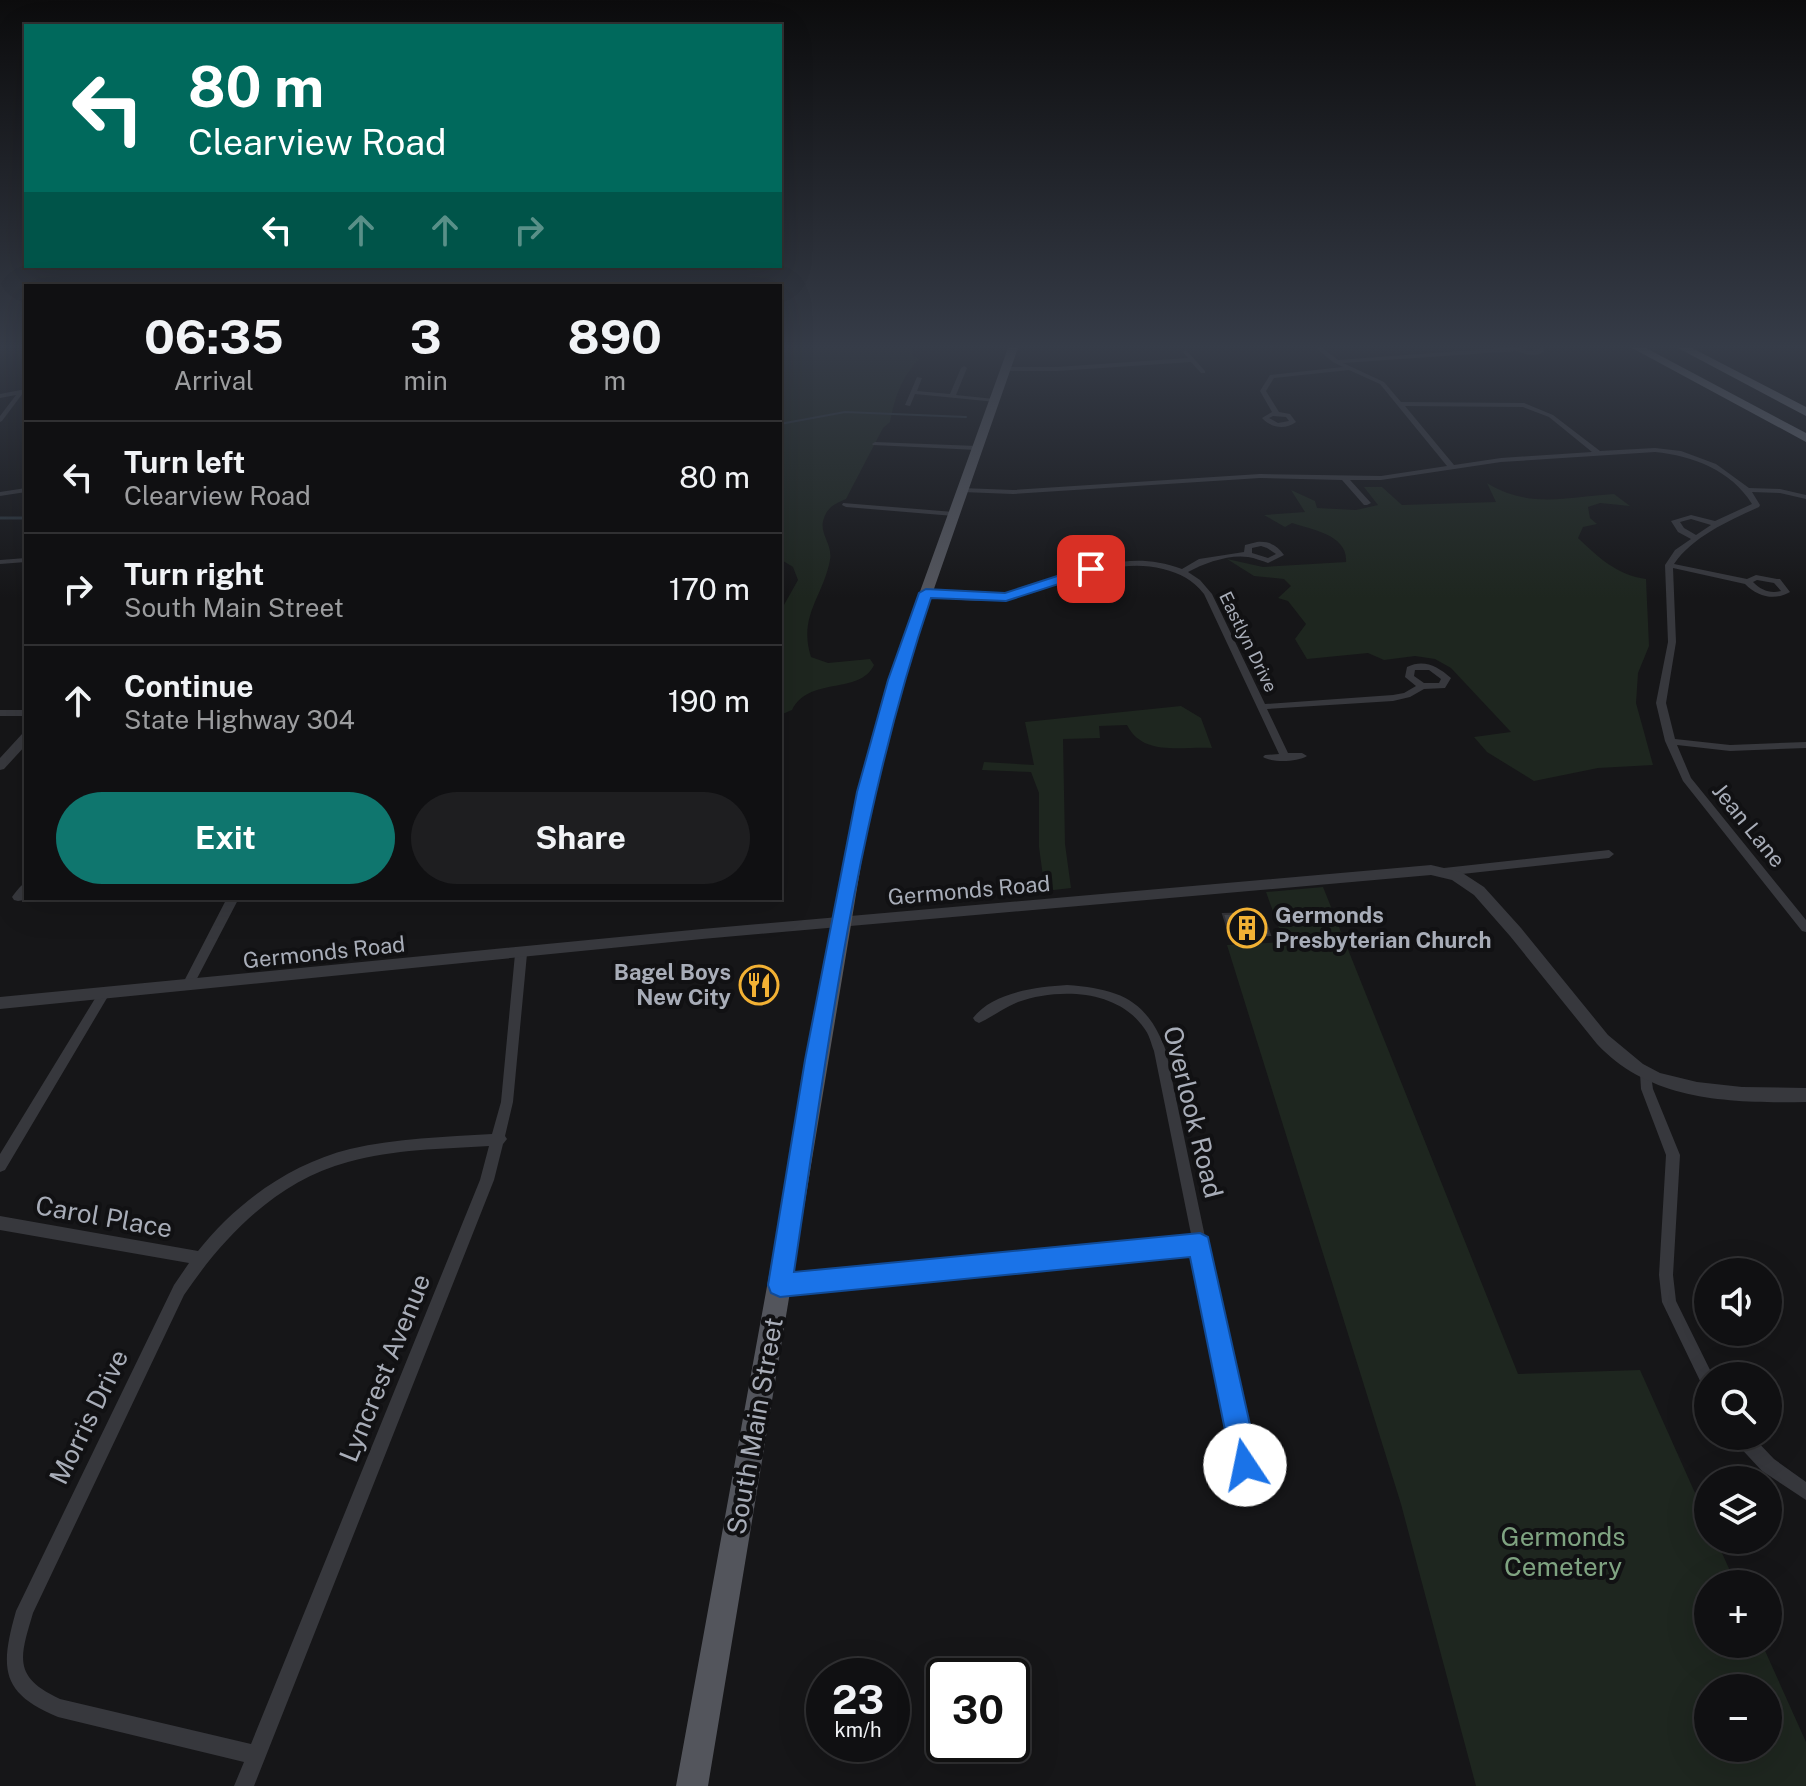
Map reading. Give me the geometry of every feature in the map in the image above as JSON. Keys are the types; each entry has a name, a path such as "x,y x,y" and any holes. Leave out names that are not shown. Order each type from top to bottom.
{"main road":[{"name":"South Main Street","path":"692,1786 840,924 875,751 983,431"}],"street":[{"path":"1423,431 1452,467"},
{"path":"1570,431 1598,453"},
{"path":"875,444 977,448"},
{"path":"962,490 1013,492 1251,476 1397,476 1452,467 1598,453 1650,450 1681,453 1714,465 1747,490 1756,501 1755,507 1716,524 1696,538 1678,552 1669,565 1748,582"},
{"path":"1345,478 1367,503"},
{"path":"0,494 24,490"},
{"path":"1747,490 1780,491 1806,497"},
{"path":"846,505 954,514"},
{"path":"1696,538 1681,530 1675,521 1691,517 1716,524"},
{"path":"926,593 1006,597 1119,562 1157,564 1183,572 1207,560 1248,554"},
{"path":"0,562 24,560"},
{"name":"Jean Lane","path":"1669,565 1672,649 1661,697 1670,741 1693,788 1806,928"},
{"name":"Eastlyn Drive","path":"1183,572 1205,590 1285,757"},
{"path":"1261,707 1393,698 1407,695 1422,686"},
{"path":"0,713 24,713"},
{"path":"0,766 24,739"},
{"path":"1670,741 1738,748 1806,745"},
{"path":"1268,757 1302,756"},
{"path":"1444,872 1609,854"},
{"name":"Germonds Road","path":"0,1003 1417,870 1444,872 1479,891 1606,1044 1646,1073 1724,1091 1806,1095"},
{"path":"187,987 232,900"},
{"name":"Lyncrest Avenue","path":"244,1786 487,1180 500,1139 507,1102 521,954"},
{"name":"Overlook Road","path":"979,1018 1012,997 1082,990 1113,995 1135,1008 1149,1026 1157,1047 1250,1489"},
{"path":"0,1166 103,995"},
{"path":"1646,1073 1647,1089 1673,1155 1666,1275 1669,1302 1698,1362"},
{"name":"Morris Drive","path":"256,1755 58,1708 30,1696 15,1674 15,1643 25,1611 179,1290 199,1258 254,1206 328,1162 368,1152 500,1139"},
{"name":"Carol Place","path":"0,1223 199,1258"},
{"path":"780,1285 1200,1245"},
{"path":"1755,1450 1781,1477 1806,1492"}],"green space":[{"path":"782,431 881,431 846,499 826,514 823,523 830,560 809,618 808,630 811,657 828,663 870,659 874,665 858,680 810,693 792,710 782,714 782,608 798,580 793,567 782,560"},
{"path":"1487,483 1533,499 1614,494 1630,506 1600,503 1588,507 1590,518 1597,524 1583,527 1578,538 1617,570 1646,579 1649,646 1638,673 1636,703 1653,765 1598,768 1534,781 1487,752 1474,737 1511,732 1451,668 1435,659 1415,656 1384,660 1368,653 1307,659 1295,639 1306,624 1288,601 1278,598 1291,586 1284,579 1254,576 1227,559 1263,567 1346,562 1341,546 1328,535 1292,523 1285,527 1264,515 1305,512 1291,490 1315,501 1317,508 1356,510 1378,505 1364,487 1382,487 1402,505 1496,502"},
{"path":"1181,706 1201,718 1212,748 1153,746 1134,735 1127,725 1099,726 1100,738 1063,739 1065,844 1071,888 1045,891 1039,847 1039,793 1031,772 982,770 984,762 1034,765 1025,722"},
{"name":"Germonds Cemetery","path":"1323,887 1518,1374 1640,1370 1694,1491 1694,1554 1722,1554 1730,1570 1694,1570 1694,1658 1768,1658 1775,1674 1694,1674 1694,1762 1782,1762 1782,1689 1806,1742 1806,1786 1476,1786 1401,1504 1227,945 1284,942 1266,892"}],"building":[{"name":"Germonds Presbyterian Church","path":"1256,913 1259,920 1265,920 1270,935 1230,936 1223,914"}],"waterway":[{"path":"0,518 24,518"}],"place":[{"name":"Germonds Presbyterian Church","path":"1247,928"},
{"name":"Bagel Boys New City","path":"759,985"}],"route":[{"path":"1091,569 1006,597 954,597 926,593 895,680 865,792 816,1060 780,1285 1200,1245 1245,1465"}]}
